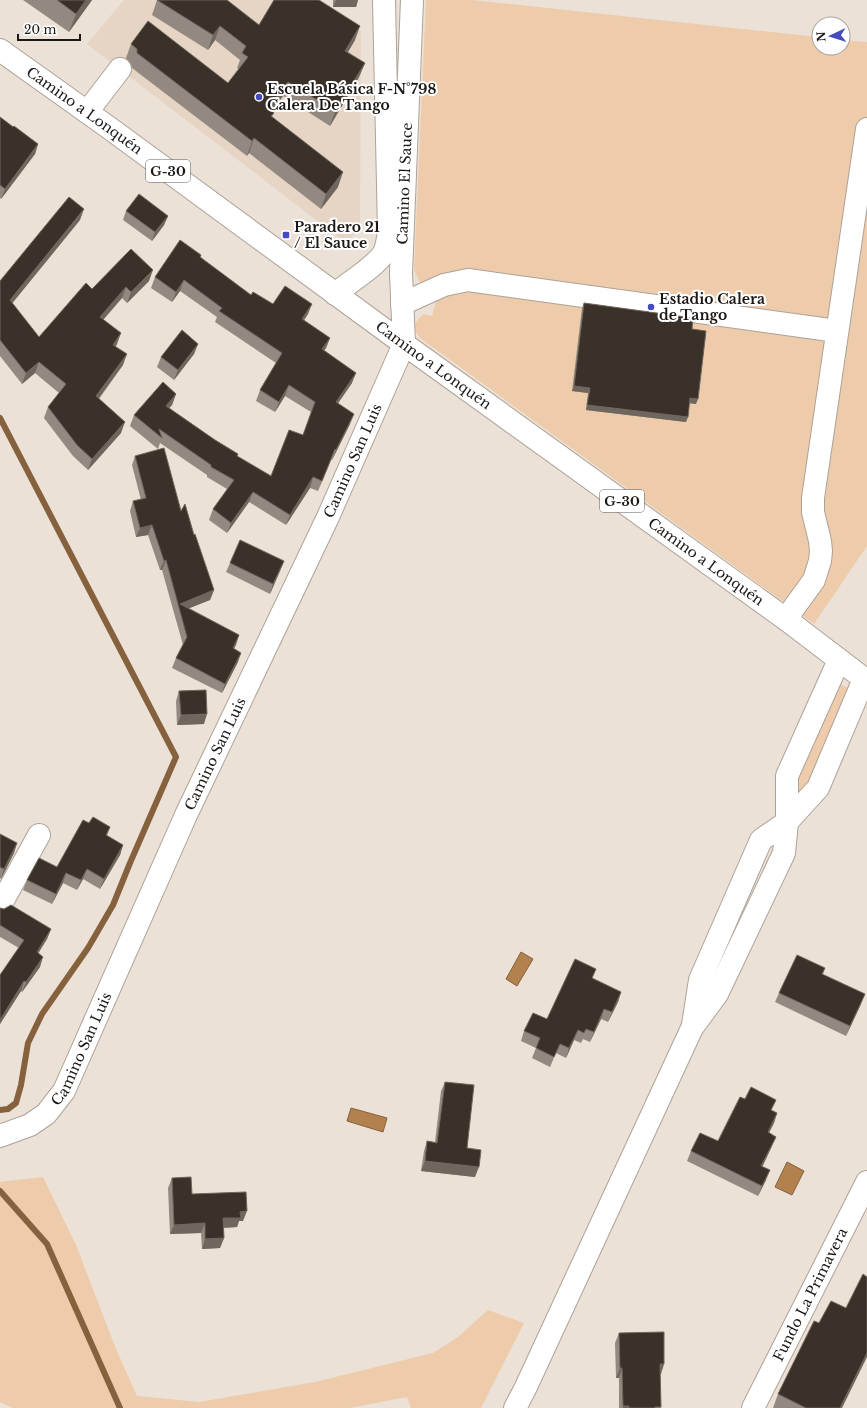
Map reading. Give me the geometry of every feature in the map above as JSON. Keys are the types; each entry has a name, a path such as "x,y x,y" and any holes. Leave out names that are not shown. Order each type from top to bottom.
{"street":[{"name":"Camino El Sauce","path":"335,294 377,261 388,243 384,0"},
{"name":"Camino El Sauce","path":"404,344 401,273 412,0"},
{"name":"Camino a Lonquén","path":"0,50 787,620 866,680"},
{"path":"87,112 120,68"},
{"path":"787,620 814,580 820,562 821,546 813,512 813,498 867,129"},
{"path":"377,261 388,264 401,273"},
{"path":"402,304 444,285 468,280 837,331"},
{"name":"Camino San Luis","path":"0,1136 30,1125 46,1114 64,1091 186,815 328,517 404,344"},
{"path":"515,1408 532,1376 692,1028 717,994 784,853 787,822 787,776 839,660"},
{"path":"787,822 818,788 866,680"},
{"path":"0,906 39,835"},
{"name":"Fundo La Primavera","path":"753,1408 867,1182"}],"shaded area":[{"name":"Escuela Básica F-N°798 Calera De Tango","path":"124,0 302,0 361,31 360,228 346,243 87,44"},
{"name":"Estadio Calera de Tango","path":"426,0 472,0 811,36 811,56 851,56 851,41 867,42 867,546 814,624 420,338 412,327 423,314 432,316 436,301 446,291 423,289 414,270"},
{"path":"836,682 854,691 811,785 791,808 792,777"},
{"path":"521,952 533,959 517,986 506,979"},
{"path":"351,1108 387,1118 383,1132 347,1121"},
{"path":"787,1162 804,1171 792,1195 775,1187"},
{"path":"43,1177 76,1245 116,1349 137,1396 199,1402 315,1382 433,1353 458,1337 488,1310 524,1323 481,1408 411,1408 407,1397 350,1408 13,1408 0,1402 0,1182"}],"building":[{"path":"57,0 86,0 76,14"},
{"path":"157,0 227,0 259,25 274,0 319,0 360,26 345,51 365,63 335,111 288,82 268,108 274,113 271,116 343,172 326,194 254,138 252,141 137,53 137,49 131,44 148,21 228,83 248,57 242,53 246,46 220,26 213,35"},
{"path":"0,117 38,144 5,189 0,185"},
{"path":"139,194 168,216 155,232 126,211"},
{"path":"69,197 84,209 10,300 39,337 86,283 92,289 131,249 153,270 131,292 126,287 100,317 121,333 113,345 127,354 96,396 125,422 92,459 77,445 48,407 66,384 39,362 26,373 0,340 0,281"},
{"path":"180,240 251,295 253,292 273,304 285,286 312,304 302,319 330,338 322,349 356,373 336,402 354,414 336,450 335,449 322,481 313,477 290,515 253,492 231,523 213,509 234,480 211,467 211,465 159,429 162,438 134,415 163,382 176,394 166,406 238,454 237,456 271,476 289,430 303,435 315,402 289,385 279,402 260,390 282,353 219,311 222,308 184,280 176,292 155,277"},
{"path":"584,303 693,318 692,329 706,331 698,399 690,398 688,417 587,405 590,388 574,386"},
{"path":"182,330 198,344 178,370 161,357"},
{"path":"164,448 181,511 185,504 194,535 195,534 214,590 180,604 239,635 233,648 241,653 225,684 176,658 187,637 166,560 164,561 152,525 140,528 133,501 146,498 135,456"},
{"path":"240,540 284,561 273,584 230,563"},
{"path":"206,690 207,714 181,715 179,691"},
{"path":"93,817 110,827 106,835 123,845 104,879 87,869 81,880 66,873 56,894 27,880 39,858 57,867 83,820 89,823"},
{"path":"0,834 17,843 4,869 0,867"},
{"path":"11,905 51,929 37,952 43,957 26,982 24,981 0,1020 0,975 24,940 0,925 0,908 4,909"},
{"path":"797,955 825,968 822,974 865,994 850,1026 779,993"},
{"path":"575,959 596,969 592,978 621,992 612,1012 604,1009 594,1032 586,1029 584,1033 578,1030 569,1048 560,1044 554,1057 536,1048 540,1038 524,1031 533,1013 547,1019"},
{"path":"445,1082 474,1085 467,1148 481,1150 479,1167 425,1161 427,1141 437,1143"},
{"path":"751,1087 776,1100 771,1110 777,1113 768,1132 776,1137 761,1166 770,1170 762,1186 691,1151 700,1133 718,1141 740,1097 745,1099"},
{"path":"191,1177 192,1194 246,1192 247,1211 240,1212 241,1218 223,1218 224,1238 205,1239 205,1223 174,1225 172,1178"},
{"path":"863,1274 867,1277 867,1353 840,1408 806,1408 778,1394 814,1321 819,1323 831,1301 846,1308"},
{"path":"664,1332 664,1364 660,1364 661,1407 629,1408 629,1406 623,1406 619,1333"}],"waterway":[{"path":"0,418 176,757 113,905 88,948 42,1014 28,1043 21,1085 16,1103 8,1109 0,1110"},
{"path":"0,1191 47,1244 120,1408"}],"place":[{"name":"Escuela Básica F-N°798 Calera De Tango","path":"259,97"},
{"name":"Paradero 21 / El Sauce","path":"286,235"},
{"name":"Estadio Calera de Tango","path":"651,307"}]}
